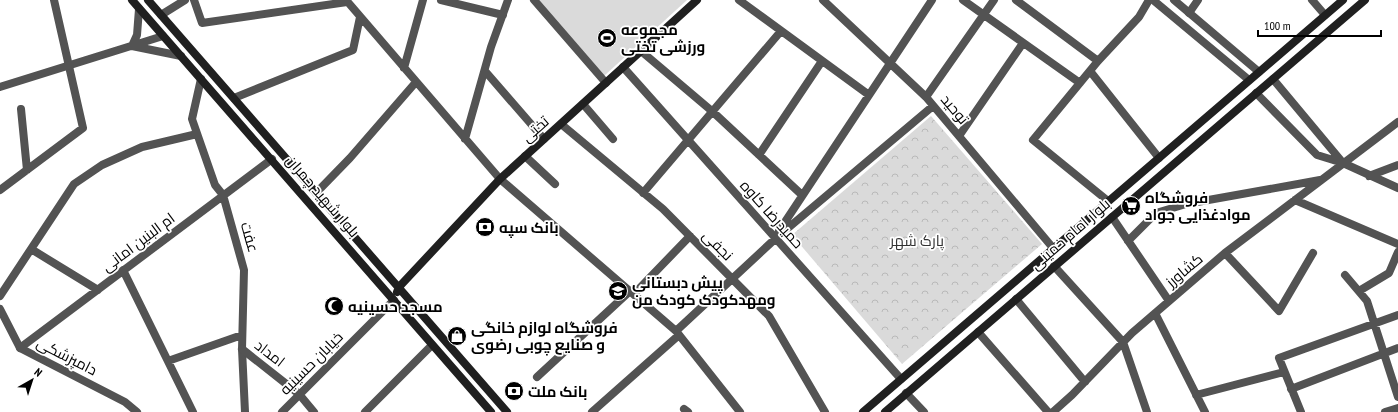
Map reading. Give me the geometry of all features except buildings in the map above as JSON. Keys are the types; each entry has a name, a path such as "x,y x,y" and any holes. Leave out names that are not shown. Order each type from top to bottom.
{"main road":[{"name":"بلوار شهید چمران","path":"132,0 272,159 488,411"},
{"name":"بلوار شهید چمران","path":"148,0 507,412"},
{"name":"تختی","path":"399,287 500,179 697,0"},
{"name":"بلوار امام خمینی","path":"863,412 1343,0"},
{"path":"1343,0 1352,11"},
{"name":"بلوار امام خمینی","path":"885,412 1365,0"},
{"path":"272,159 281,152"},
{"path":"394,300 399,287"}],"street":[{"path":"0,190 83,128 54,0"},
{"path":"161,15 186,0"},
{"path":"194,0 202,23 347,1 500,179 677,333 740,412"},
{"path":"404,68 423,0"},
{"path":"441,0 503,15"},
{"path":"466,139 484,71 508,0"},
{"path":"534,0 606,83"},
{"path":"739,0 869,95"},
{"name":"توحید","path":"823,0 926,97 1054,248"},
{"path":"775,238 932,0"},
{"path":"963,0 1080,83"},
{"path":"926,97 994,0"},
{"path":"1016,0 1098,61"},
{"path":"1108,201 1033,140 1098,61 1139,18 1149,0"},
{"path":"1153,0 1249,80"},
{"path":"1174,0 1259,72"},
{"path":"1190,13 1198,0"},
{"path":"1312,0 1325,15"},
{"path":"132,46 137,35 140,9"},
{"path":"234,98 352,50 360,17"},
{"path":"643,193 689,141 781,31"},
{"path":"0,87 163,36"},
{"path":"959,136 1023,43"},
{"path":"132,46 181,56"},
{"path":"641,51 713,112 802,195"},
{"path":"759,155 822,61"},
{"name":"حمیدرضا کاوه","path":"623,67 901,379"},
{"path":"484,71 544,139"},
{"path":"1090,71 1159,158"},
{"name":"عفت","path":"201,79 192,119 215,185 223,195 244,270 242,349 245,412"},
{"path":"1273,79 1344,163"},
{"path":"316,193 350,158 416,82"},
{"path":"1256,93 1317,155 1344,163 1398,188"},
{"path":"583,104 613,139"},
{"path":"592,412 677,333 775,238 933,106"},
{"path":"21,109 27,170"},
{"name":"کشاورز","path":"1053,412 1085,382 1123,342 1226,253 1398,122"},
{"name":"نجفی","path":"561,124 643,193 690,236 769,316 825,412"},
{"path":"0,296 74,184 102,165 142,147 197,134"},
{"path":"525,156 555,184"},
{"name":"ام البنین امانی","path":"20,348 272,159"},
{"path":"1370,176 1398,165"},
{"path":"1128,241 1156,213 1186,204 1321,180"},
{"path":"1295,200 1398,244"},
{"path":"1112,217 1169,301"},
{"path":"537,377 632,293 690,236"},
{"path":"31,249 98,290"},
{"path":"1359,291 1388,273 1398,252"},
{"path":"1226,253 1279,311 1313,254"},
{"path":"1054,266 1123,342 1147,412"},
{"path":"123,270 193,412"},
{"path":"1345,275 1367,301 1398,397"},
{"path":"1016,299 1085,382"},
{"name":"خیابان حسینیه","path":"282,412 394,300"},
{"name":"دامپزشکی","path":"0,309 20,348 125,402 137,412"},
{"path":"1155,313 1205,412"},
{"path":"1301,412 1279,358 1398,315"},
{"path":"978,332 1048,412"},
{"path":"168,361 242,335"},
{"path":"365,412 432,344"},
{"path":"1291,389 1398,348"},
{"name":"امداد","path":"242,349 299,394 314,412"},
{"path":"1196,395 1284,372"},
{"path":"906,393 924,412"},
{"path":"1386,412 1398,408"}],"green space":[{"name":"مجموعه ورزشی تختی","path":"533,0 687,0 604,76"},
{"name":"پارک شهر","path":"931,116 1042,244 902,364 792,235"}],"place":[{"name":"مجموعه ورزشی تختی","path":"607,38"},
{"name":"فروشگاه موادغذایی جواد","path":"1131,206"},
{"name":"بانک سپه","path":"485,227"},
{"name":"پیش دبستانی ومهدکودک کودک من","path":"618,291"},
{"name":"مسجد حسینیه","path":"334,306"},
{"name":"فروشگاه لوازم خانگی و صنایع چوبی رضوی","path":"457,336"},
{"name":"بانک ملت","path":"514,391"}]}
